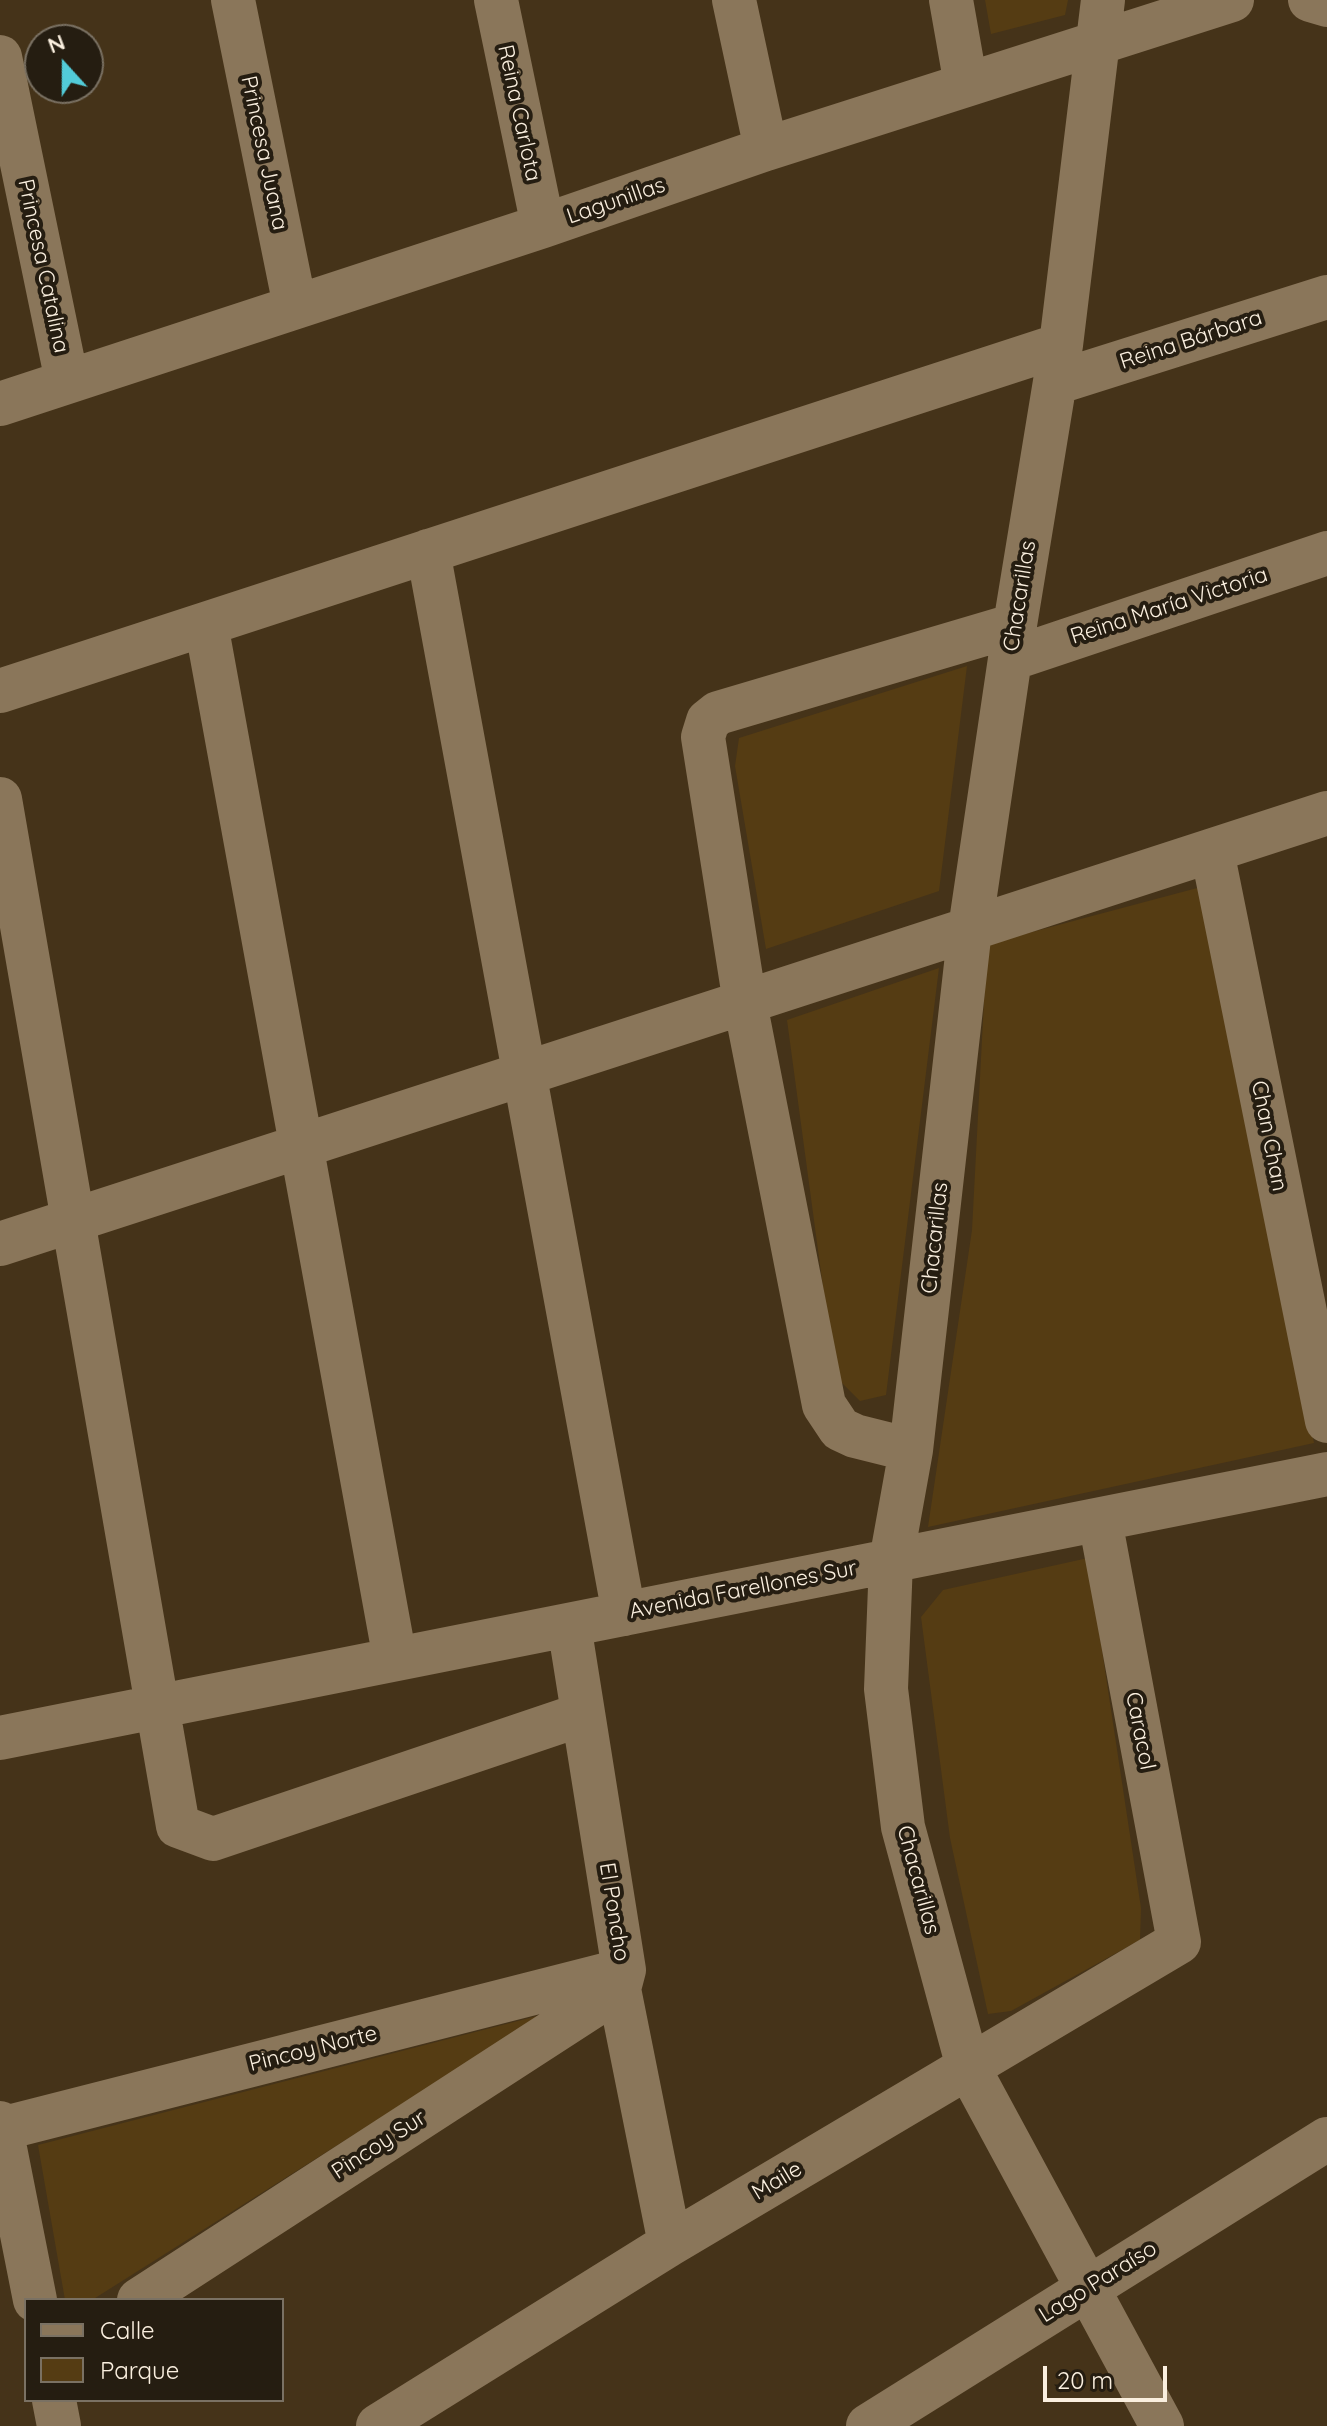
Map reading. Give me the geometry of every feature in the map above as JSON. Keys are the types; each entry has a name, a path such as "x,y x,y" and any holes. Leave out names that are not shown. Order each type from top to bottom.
{"street":[{"name":"Princesa Juana","path":"233,0 295,306"},
{"name":"Reina Carlota","path":"496,0 543,226"},
{"path":"734,0 766,149"},
{"path":"951,0 966,85"},
{"name":"Chacarillas","path":"1103,0 1058,364 970,929 911,1450 891,1561 886,1689 903,1827 968,2067 1162,2426"},
{"name":"Lagunillas","path":"0,404 543,226 766,149 1232,0"},
{"path":"1310,0 1327,5"},
{"name":"Princesa Catalina","path":"0,57 67,381"},
{"name":"Reina Bárbara","path":"0,691 428,551 1058,364 1327,297"},
{"path":"428,551 624,1614"},
{"name":"Reina María Victoria","path":"745,1003 703,737 708,721 718,713 1013,642 1327,553"},
{"path":"206,624 395,1659"},
{"path":"0,799 178,1826 213,1839 583,1714"},
{"path":"0,1244 1327,813"},
{"name":"Chan Chan","path":"1212,851 1327,1421"},
{"path":"745,1003 824,1405 840,1429 855,1436 911,1450"},
{"name":"Avenida Farellones Sur","path":"0,1738 1327,1474"},
{"name":"Caracol","path":"1100,1520 1179,1942"},
{"name":"El Poncho","path":"569,1625 621,1980 670,2244"},
{"name":"Maile","path":"378,2426 670,2244 1179,1942"},
{"name":"Pincoy Norte","path":"1,2126 621,1980"},
{"name":"Pincoy Sur","path":"142,2298 621,1980"},
{"path":"1,2126 35,2298"},
{"name":"Lago Paraíso","path":"868,2426 1327,2139"},
{"path":"54,2402 59,2426"}],"green space":[{"path":"985,0 1068,0 1065,15 991,34"},
{"path":"967,666 939,891 766,949 735,766 739,738"},
{"path":"1201,887 1314,1443 928,1527 972,1230 987,944"},
{"path":"939,968 886,1395 860,1401 835,1376 787,1020"},
{"path":"1088,1558 1141,1908 1140,1940 1011,2011 988,2014 950,1838 921,1617 943,1590"},
{"path":"545,2014 95,2298 65,2298 38,2145"}]}
